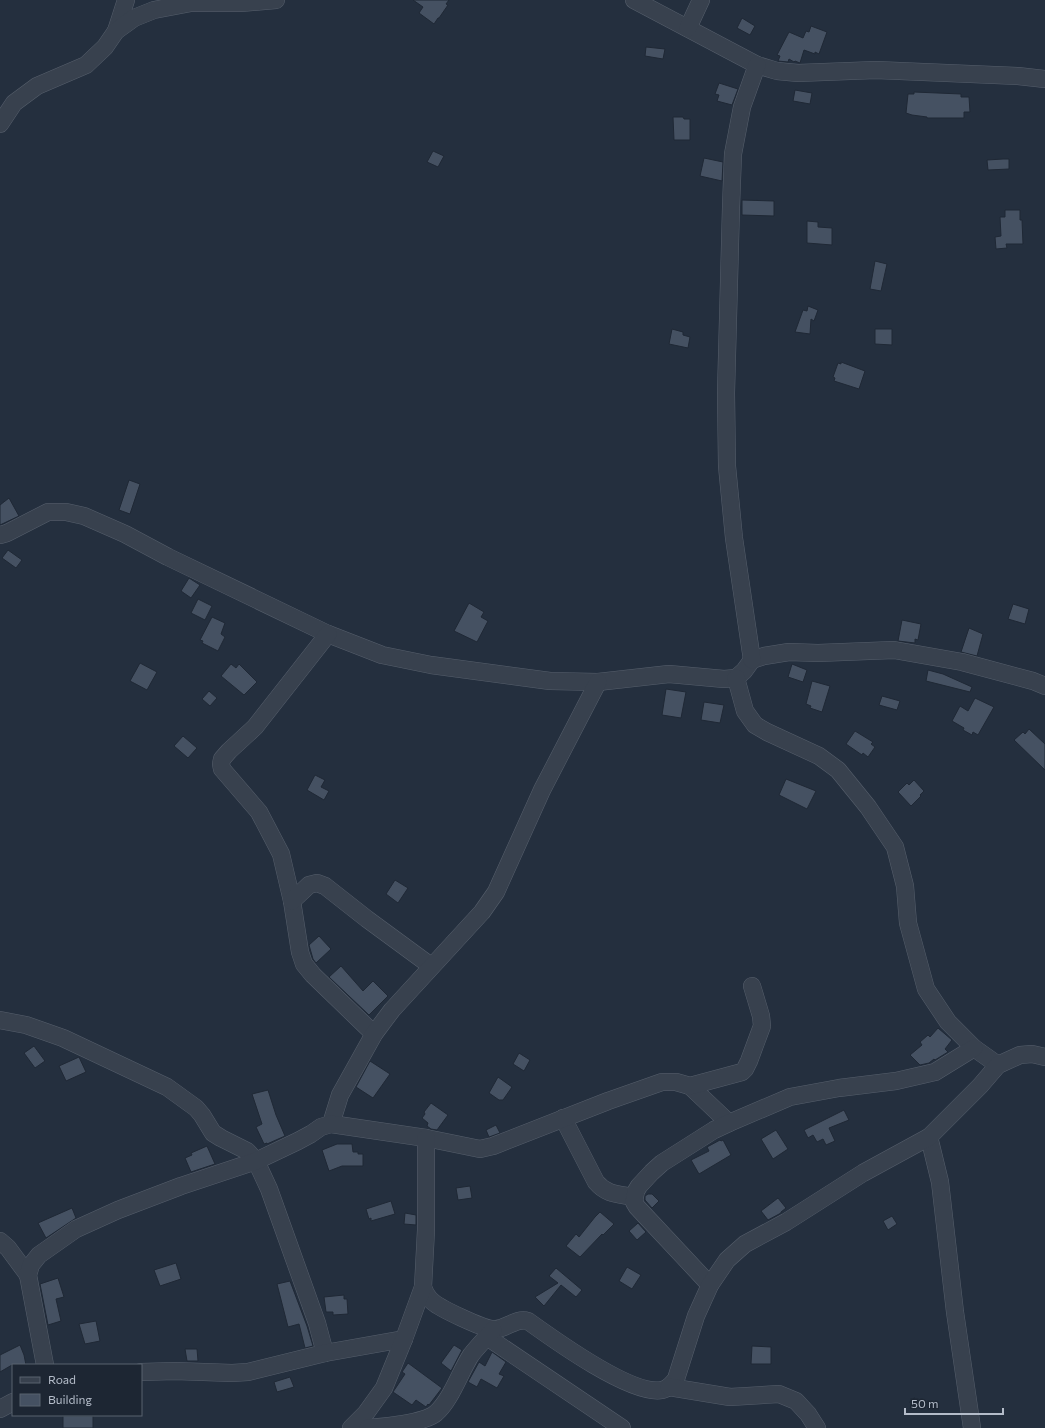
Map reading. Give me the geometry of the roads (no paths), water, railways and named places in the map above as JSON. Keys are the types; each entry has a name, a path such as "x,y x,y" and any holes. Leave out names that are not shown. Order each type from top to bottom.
{"street":[{"path":"0,124 14,104 37,86 86,65 105,47 116,31 126,0"},
{"path":"116,31 134,18 154,10 191,3 241,3 276,0"},
{"path":"634,0 757,65 777,71 798,73 876,70 1018,76 1045,79"},
{"path":"688,28 701,0"},
{"path":"752,660 732,517 727,466 726,393 731,207 734,154 742,107 757,65"},
{"path":"0,535 7,533 48,512 66,512 84,516 125,534 168,557 328,634 382,655 431,665 550,681 598,682 669,674 724,679 736,678 744,671 752,660 764,656 789,652 818,653 894,650 962,662 1033,680 1045,686"},
{"path":"328,634 255,727 228,751 222,759 221,764 222,770 259,812 282,854 292,901 300,952 304,964 313,975 374,1034"},
{"path":"736,678 745,711 755,724 767,732 819,756 838,770 868,806 895,847 905,886 908,923 926,989 948,1022 974,1048 998,1065"},
{"path":"331,1124 340,1095 374,1034 392,1010 482,912 496,892 542,790 598,682"},
{"path":"292,901 309,885 316,883 325,886 431,966"},
{"path":"690,1086 737,1074 745,1069 762,1026 761,1016 752,986"},
{"path":"0,1020 26,1025 63,1038 167,1087 196,1108 213,1132 221,1138 248,1151 256,1161 269,1189 317,1323 325,1353"},
{"path":"710,1285 634,1202 634,1197 639,1186 662,1163 714,1130 790,1097 839,1088 896,1081 935,1072 974,1048"},
{"path":"368,1428 386,1427 432,1416 443,1405 472,1355 490,1333 519,1320 528,1321 598,1368 628,1382 649,1390 662,1390 669,1387 676,1379 696,1316 710,1285 727,1260 745,1244 786,1222 863,1173 929,1137 980,1086 998,1065 1020,1054 1045,1056"},
{"path":"28,1275 31,1265 39,1255 76,1229 118,1210 181,1186 256,1161 305,1138 321,1127 331,1124 426,1138 480,1149 493,1146 563,1118 662,1082 676,1082 690,1086 729,1123"},
{"path":"563,1118 596,1182 602,1189 610,1193 634,1197"},
{"path":"929,1137 940,1182 955,1312 972,1428"},
{"path":"351,1428 366,1413 384,1388 423,1287 427,1192 426,1138"},
{"path":"0,1241 8,1248 28,1275 45,1364"},
{"path":"423,1287 425,1294 433,1303 479,1325 622,1428"},
{"path":"142,1372 248,1372 325,1353 404,1339"},
{"path":"669,1387 730,1397 779,1394 796,1400 817,1428"},
{"path":"0,1409 12,1403"}]}
